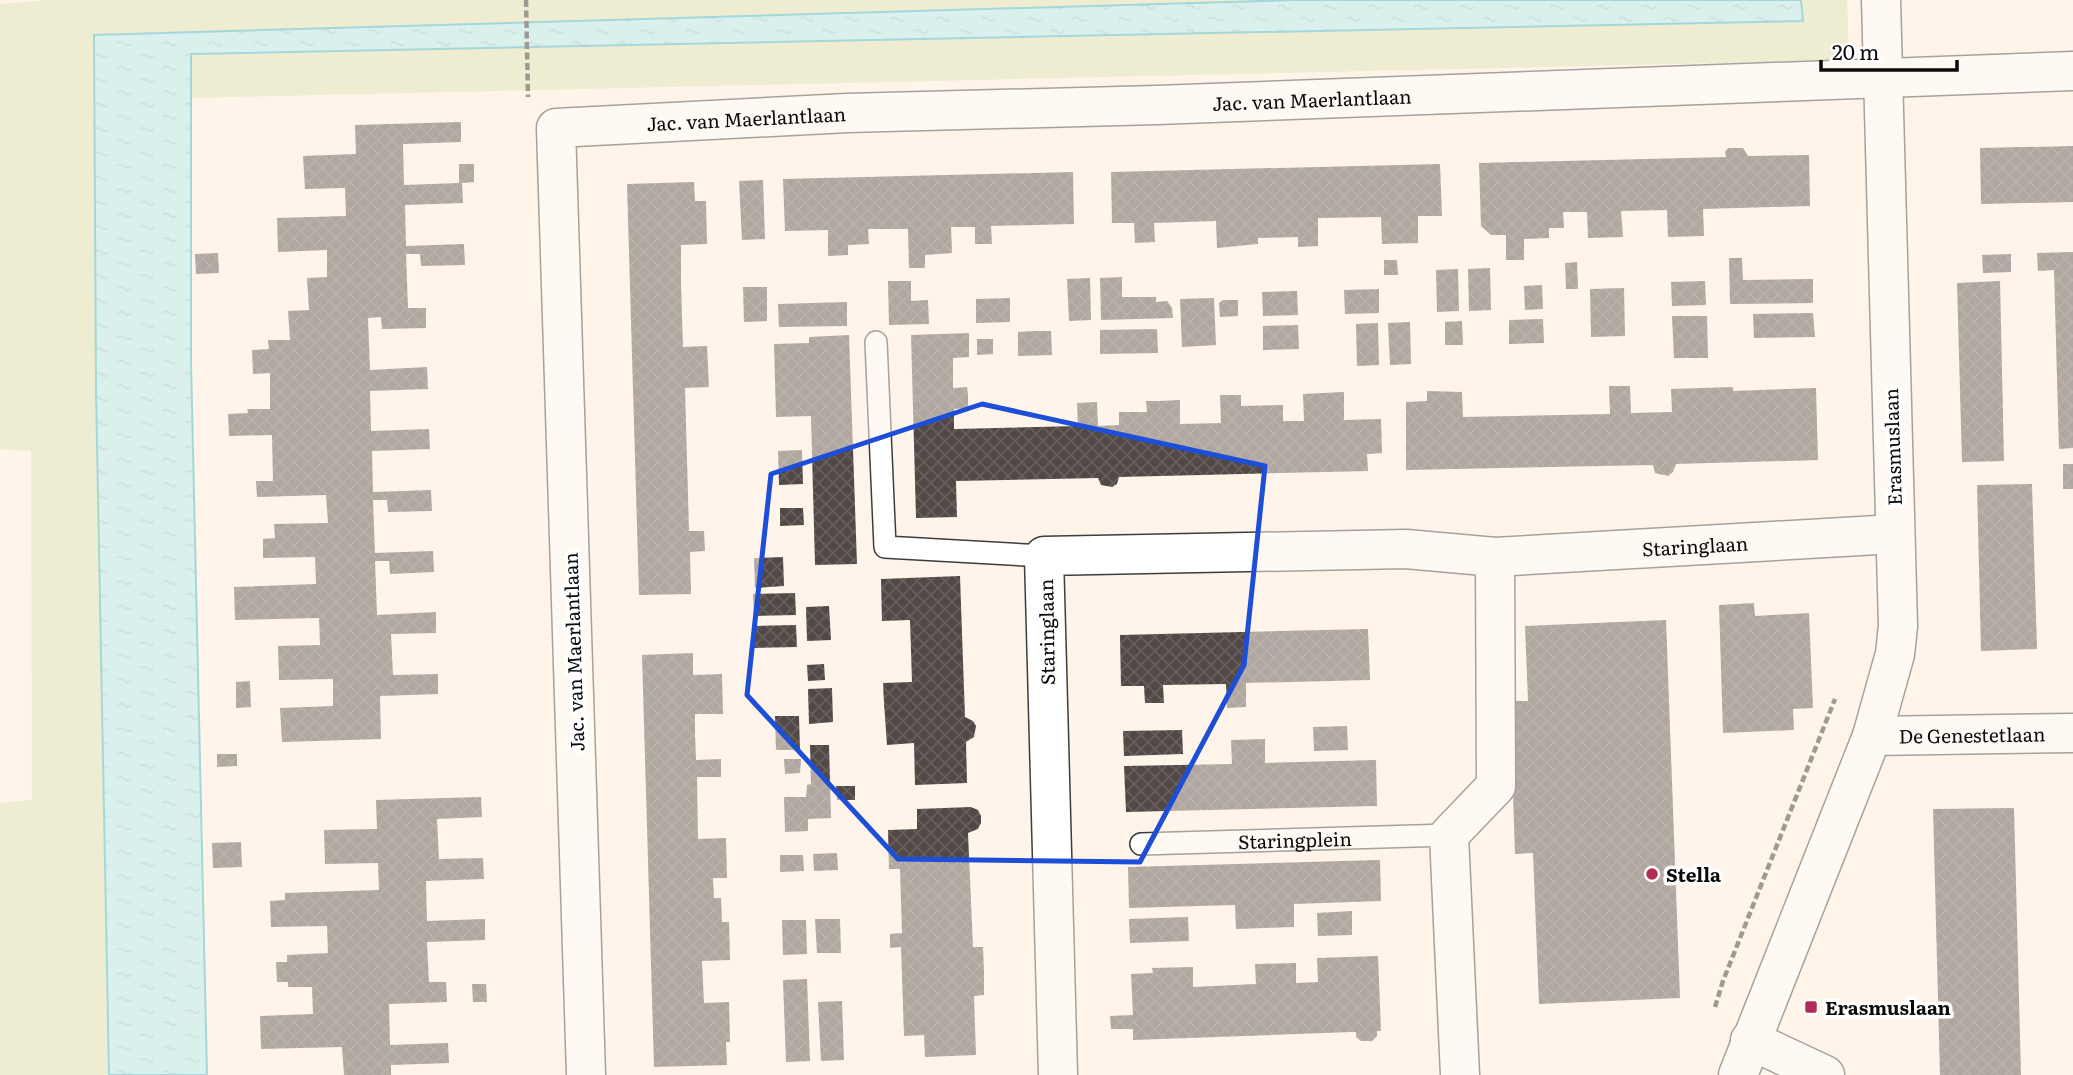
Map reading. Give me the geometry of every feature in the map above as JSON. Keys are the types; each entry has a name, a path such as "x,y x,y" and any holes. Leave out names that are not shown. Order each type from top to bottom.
{"street":[{"name":"Erasmuslaan","path":"1744,1057 1872,736 1895,653 1898,626 1881,0"},
{"path":"1882,77 2073,71"},
{"name":"Jac. van Maerlantlaan","path":"586,1075 556,128 847,113 1157,105 1882,77"},
{"name":"Staringlaan","path":"1058,1075 1045,556 1406,549 1495,556 1895,534"},
{"path":"1460,1075 1449,835 1496,786 1495,556"},
{"name":"De Genestetlaan","path":"1872,736 2073,733"},
{"path":"1744,1057 1825,1075"}],"lane":[{"path":"876,342 885,547 1045,556"},
{"name":"Staringplein","path":"1141,844 1449,835"}],"path":[{"path":"526,0 528,69"}],"highlighted area":[{"path":"982,404 1265,466 1244,665 1140,862 898,859 747,695 771,474"}],"green space":[{"path":"46,0 1847,0 1849,60 191,98 191,54 94,35 109,1075 0,1075 0,803 32,800 31,451 0,449 0,4"}],"water":[{"path":"1296,0 1801,0 1803,21 191,54 191,361 207,1075 109,1075 96,390 94,35"}],"building":[{"path":"461,122 461,142 403,144 404,185 459,183 459,164 474,164 474,182 462,183 463,203 405,205 406,246 464,244 465,265 421,266 420,254 406,254 408,308 426,308 426,328 382,329 381,317 368,318 370,370 427,367 428,389 370,391 371,431 429,429 430,449 372,451 373,492 431,490 432,511 388,512 387,500 373,500 375,553 433,551 434,572 390,574 389,561 375,561 377,615 436,612 436,633 391,634 393,675 438,674 438,694 380,696 381,739 282,742 280,708 333,706 333,679 279,680 278,646 320,645 319,618 235,620 234,587 316,584 315,557 263,558 263,539 275,538 274,524 328,523 326,495 257,497 256,481 273,481 272,435 229,436 228,414 248,413 247,409 270,409 270,373 253,374 252,350 269,349 268,340 290,340 288,311 309,310 307,278 327,277 327,250 278,252 277,218 346,216 345,188 305,189 303,156 356,154 355,125"},
{"path":"2073,146 2073,202 1981,204 1980,148"},
{"path":"1728,148 1743,148 1748,156 1809,155 1810,206 1703,209 1704,236 1668,237 1667,210 1621,211 1623,237 1588,238 1587,212 1563,212 1564,228 1549,228 1549,238 1524,239 1524,260 1506,260 1506,235 1491,235 1481,226 1479,163 1726,157"},
{"path":"1440,164 1442,216 1418,216 1418,243 1382,244 1381,217 1318,218 1318,246 1298,247 1298,237 1258,238 1258,244 1217,248 1216,221 1154,223 1155,242 1135,243 1134,223 1112,223 1111,172"},
{"path":"1073,172 1074,224 991,226 992,244 975,244 975,227 951,227 952,253 925,255 925,268 909,268 908,229 868,229 869,244 848,245 848,255 828,256 828,230 785,231 783,179"},
{"path":"763,180 765,239 742,240 739,181"},
{"path":"694,182 695,201 706,201 707,244 681,245 681,284 683,347 707,346 709,387 685,388 689,531 704,531 705,551 690,552 691,594 639,595 627,184"},
{"path":"2073,252 2073,448 2059,449 2054,270 2038,271 2037,253"},
{"path":"218,253 219,273 196,274 195,254"},
{"path":"2011,254 2011,272 1983,273 1982,255"},
{"path":"1729,258 1742,258 1743,280 1813,279 1813,303 1730,304"},
{"path":"1384,260 1397,260 1398,275 1384,275"},
{"path":"1577,262 1578,289 1566,289 1565,263"},
{"path":"1490,268 1491,310 1469,311 1468,269"},
{"path":"1458,269 1459,311 1437,312 1436,270"},
{"path":"1122,277 1122,297 1156,297 1156,302 1167,301 1172,308 1173,318 1101,320 1100,278"},
{"path":"1090,278 1091,320 1069,321 1067,279"},
{"path":"888,281 911,281 911,301 928,300 929,324 889,325"},
{"path":"1705,281 1706,305 1672,306 1671,282"},
{"path":"2000,281 2004,461 1962,462 1957,283"},
{"path":"1542,285 1543,309 1525,310 1524,286"},
{"path":"743,287 767,287 767,321 744,322"},
{"path":"1624,288 1625,336 1591,337 1590,289"},
{"path":"1379,289 1379,313 1345,314 1344,290"},
{"path":"1297,291 1298,315 1263,316 1262,292"},
{"path":"1010,298 1010,322 976,323 976,299"},
{"path":"1214,298 1216,345 1182,347 1180,299"},
{"path":"1223,300 1238,300 1238,316 1220,317 1219,303"},
{"path":"847,302 847,326 779,327 778,304"},
{"path":"1813,313 1815,337 1754,338 1753,314"},
{"path":"1672,316 1707,316 1708,358 1674,358"},
{"path":"1543,319 1544,343 1509,344 1509,320"},
{"path":"1462,321 1463,345 1445,345 1445,322"},
{"path":"1410,322 1411,364 1390,365 1388,323"},
{"path":"1378,323 1379,365 1357,366 1356,324"},
{"path":"1298,325 1299,349 1263,350 1263,326"},
{"path":"1157,329 1158,353 1100,354 1100,330"},
{"path":"1051,331 1052,355 1018,356 1018,332"},
{"path":"969,333 969,357 953,358 953,388 967,387 968,394 968,408 954,409 954,429 1078,426 1077,403 1097,402 1098,426 1119,425 1119,412 1147,412 1146,401 1180,400 1180,424 1221,423 1220,395 1241,395 1241,406 1283,405 1283,421 1304,421 1303,394 1344,392 1344,420 1381,419 1382,453 1367,454 1368,471 1119,477 1117,484 1112,487 1101,485 1098,478 956,481 957,517 916,518 911,335"},
{"path":"849,335 857,564 815,565 811,416 776,417 774,344 809,343 809,337"},
{"path":"977,339 993,339 993,354 977,355"},
{"path":"1609,386 1630,386 1631,413 1672,412 1671,389 1733,387 1733,391 1816,388 1818,460 1676,464 1668,476 1655,473 1653,465 1406,470 1406,402 1427,401 1427,391 1462,392 1463,417 1610,414"},
{"path":"802,450 803,484 779,485 778,451"},
{"path":"2063,464 2073,464 2073,489 2063,489"},
{"path":"2032,484 2037,649 1981,651 1977,485"},
{"path":"780,508 803,508 804,525 780,526"},
{"path":"783,557 784,586 755,588 754,558"},
{"path":"960,576 965,717 976,726 974,737 966,742 967,783 915,785 914,743 887,745 883,683 912,682 910,620 882,621 881,579"},
{"path":"795,593 796,615 754,616 753,594"},
{"path":"1754,603 1755,616 1809,613 1813,708 1793,709 1794,730 1723,733 1719,605"},
{"path":"829,606 831,640 807,641 806,607"},
{"path":"1666,620 1680,998 1539,1004 1533,853 1515,854 1510,701 1528,701 1525,626"},
{"path":"796,625 797,647 754,648 754,626"},
{"path":"1368,629 1370,680 1246,683 1246,707 1227,708 1226,684 1163,685 1164,703 1145,703 1144,686 1121,686 1120,635"},
{"path":"693,653 693,675 722,674 723,714 695,714 695,733 696,760 721,759 721,777 697,777 698,839 726,838 727,878 713,878 714,898 721,898 722,922 729,922 730,960 702,961 704,1003 729,1002 730,1042 726,1042 727,1065 654,1067 642,655"},
{"path":"824,664 825,680 808,681 807,665"},
{"path":"250,681 251,707 236,708 236,682"},
{"path":"832,688 833,722 809,724 808,689"},
{"path":"775,716 799,716 800,750 776,750"},
{"path":"1347,726 1348,750 1314,751 1313,727"},
{"path":"1182,730 1183,754 1124,756 1123,731"},
{"path":"1265,739 1265,763 1376,760 1377,806 1126,812 1124,766 1232,764 1231,740"},
{"path":"810,745 829,745 831,818 808,819 808,831 785,832 784,797 806,797 807,785 811,784"},
{"path":"217,754 237,754 237,766 217,767"},
{"path":"784,759 801,759 800,773 785,774"},
{"path":"836,786 855,786 855,800 837,800"},
{"path":"481,797 482,817 437,819 439,859 483,858 484,879 426,881 427,921 485,919 485,940 427,942 429,982 446,982 447,1002 389,1004 390,1045 448,1043 449,1063 391,1065 391,1075 344,1075 342,1047 261,1049 260,1016 313,1014 312,987 288,987 288,982 277,982 276,962 287,962 287,955 328,953 327,926 271,927 270,901 285,900 285,893 379,890 378,863 325,864 324,830 377,829 376,800"},
{"path":"971,807 978,810 981,816 978,829 968,833 973,947 983,947 984,972 984,995 974,996 976,1055 925,1057 924,1035 904,1036 901,947 890,948 890,934 902,933 900,869 889,869 888,830 917,829 917,809"},
{"path":"2014,808 2021,1075 1940,1075 1933,809"},
{"path":"241,842 242,867 213,868 212,843"},
{"path":"837,853 838,870 814,871 813,854"},
{"path":"780,855 803,855 804,871 780,872"},
{"path":"1380,860 1381,901 1294,904 1294,927 1236,929 1235,905 1129,908 1128,867"},
{"path":"1352,911 1352,935 1318,936 1317,913"},
{"path":"1188,917 1189,941 1130,943 1129,919"},
{"path":"815,919 840,919 841,953 817,953"},
{"path":"782,920 806,920 807,954 783,955"},
{"path":"1378,956 1381,1031 1377,1031 1377,1036 1372,1041 1361,1041 1356,1037 1356,1032 1133,1040 1133,1029 1111,1029 1110,1016 1133,1015 1131,974 1153,973 1152,968 1193,967 1193,987 1256,984 1255,964 1296,963 1296,983 1318,982 1317,958"},
{"path":"807,979 810,1061 786,1062 783,980"},
{"path":"472,984 486,984 487,1002 473,1002"},
{"path":"842,1001 844,1060 821,1061 818,1002"}],"place":[{"name":"Stella","path":"1652,874"},
{"name":"Erasmuslaan","path":"1811,1007"}]}
